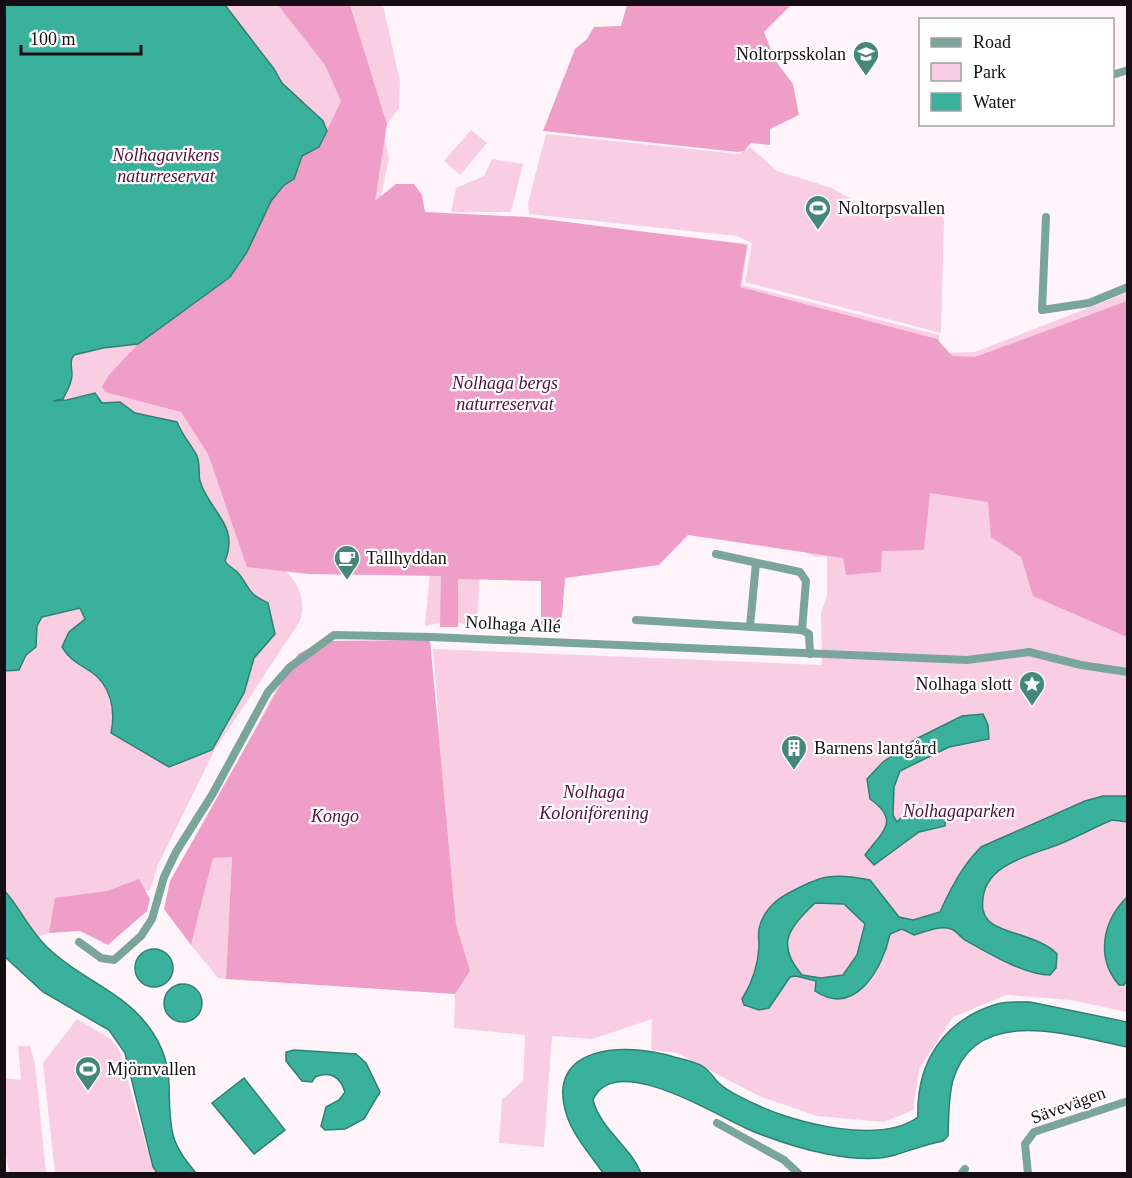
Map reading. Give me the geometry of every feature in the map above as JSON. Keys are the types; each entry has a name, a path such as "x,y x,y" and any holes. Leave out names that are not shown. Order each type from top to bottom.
{"street":[{"path":"1046,217 1042,310 1089,303 1128,287"},
{"path":"716,554 800,572 806,581 802,630"},
{"path":"750,626 756,563"},
{"path":"636,620 802,630 809,634 810,654"},
{"name":"Nolhaga Allé","path":"80,942 101,958 114,960 121,957 141,936 152,919 164,877 176,852 212,795 268,692 290,667 334,635 431,636 967,660 1029,652 1081,665 1128,672"},
{"name":"Sävevägen","path":"1028,1173 1025,1144 1031,1135 1128,1101"},
{"path":"717,1123 784,1160 799,1173"}],"green space":[{"path":"4,5 331,5 382,128 389,158 380,202 384,228 662,234 748,244 742,285 939,335 940,353 975,352 1127,293 1127,1012 1071,1000 1006,995 953,1017 919,1069 913,1110 884,1122 817,1116 759,1096 677,1053 651,1050 652,1019 593,1039 552,1036 544,1147 499,1143 502,1100 523,1081 525,1035 454,1028 455,994 459,988 227,782 283,676 428,643 440,735 433,649 822,665 821,613 827,596 827,556 816,557 776,539 670,532 480,575 477,627 450,621 425,626 432,551 280,566 292,578 299,591 302,606 300,621 214,751 158,865 150,890 120,891 50,929 49,933 38,937 4,890","holes":["843,558 881,571 846,575"]},
{"name":"Nolhaga bergs naturreservat","path":"278,5 350,5 387,124 375,201 396,184 414,184 422,195 425,212 527,217 742,244 747,246 740,287 937,339 952,356 975,357 1127,301 1127,637 1033,596 1021,557 991,537 988,502 930,493 924,550 882,551 881,572 846,575 843,558 688,535 659,565 565,578 561,629 541,628 541,581 458,579 458,627 440,627 441,576 308,574 247,567 208,454 181,412 105,392 102,386 109,375 138,344 230,277 271,201 284,185 294,179 302,156 319,147 341,101 325,65"},
{"path":"350,5 383,5 400,81 399,108 387,124"},
{"path":"627,5 791,5 764,32 775,60 793,84 799,115 770,129 770,145 751,143 744,151 738,152 543,131 575,49 587,39 594,27 621,26"},
{"path":"471,130 487,143 460,175 444,161"},
{"name":"Noltorpsvallen","path":"546,134 739,154 750,147 777,171 832,188 858,203 935,206 941,212 944,221 941,333 745,282 752,243 737,236 529,214 528,203"},
{"path":"492,159 523,164 511,212 451,212 456,188 484,176"},
{"name":"Kongo","path":"430,640 456,925 470,971 455,994 226,979 232,857 213,858 191,945 164,909 170,881 298,654 323,641"},
{"path":"232,856 226,979 218,978 191,945 213,858"},
{"path":"139,879 150,899 147,911 108,945 80,931 49,933 55,898 107,891"},
{"name":"Mjörnvallen","path":"77,1019 111,1039 119,1049 154,1173 55,1173 43,1063"},
{"path":"18,1046 30,1046 35,1064 46,1173 9,1173 5,1150 5,1078 21,1080"}],"water":[{"name":"Nolhagavikens naturreservat","path":"5,4 225,5 274,69 282,83 323,121 327,131 319,147 302,156 294,179 284,185 271,201 247,252 230,277 138,344 103,348 74,355 71,362 72,378 69,387 63,399 53,401 95,393 102,403 120,402 135,413 177,422 198,457 200,481 204,492 226,528 229,548 225,561 239,574 250,591 268,603 275,634 254,658 244,693 212,750 169,767 111,733 112,707 103,683 71,658 62,647 69,632 85,619 80,608 42,617 37,626 36,647 26,655 19,670 5,671"},
{"path":"983,714 988,725 989,739 949,747 900,771 894,787 893,815 897,822 906,813 940,808 946,815 945,826 919,832 874,865 865,855 882,833 887,820 885,814 870,799 867,779 883,762 916,739 962,716"},
{"path":"1103,796 1127,796 1127,822 1112,820 1002,868 986,886 983,898 985,915 993,924 1041,943 1057,954 1056,968 1050,975 1029,971 1007,962 965,940 951,929 937,928 914,935 902,929 890,934 874,974 854,994 843,998 829,998 815,991 816,981 796,976 790,977 769,1008 759,1010 744,1005 742,999 756,968 761,923 769,908 782,897 827,877 846,876 870,880 899,917 913,920 940,912 957,878 981,847 1085,801","holes":["815,903 844,904 865,924 857,955 843,975 821,978 802,975 794,964 787,945 792,929"]},
{"path":"4,890 48,948 130,1007 153,1033 161,1047 168,1072 173,1135 180,1151 196,1173 157,1173 153,1167 125,1053 109,1030 43,992 5,957"},
{"path":"1127,897 1127,980 1124,985 1119,985 1107,963 1105,939 1112,917"},
{"path":"154,949 167,955 173,968 167,981 154,987 141,981 135,968 141,955"},
{"path":"183,984 196,990 202,1003 196,1016 183,1022 170,1016 164,1003 170,990"},
{"path":"1030,1002 1127,1022 1127,1047 1054,1032 1028,1030 1004,1033 982,1041 965,1056 953,1080 949,1101 948,1136 943,1141 895,1155 861,1158 808,1150 752,1131 668,1092 644,1084 622,1082 605,1086 593,1100 602,1120 630,1154 641,1173 603,1173 578,1139 567,1116 563,1092 567,1074 578,1062 594,1054 613,1050 634,1050 655,1052 698,1064 732,1093 792,1118 814,1124 860,1130 902,1125 918,1117 922,1078 928,1061 948,1032 978,1011 997,1004"},
{"path":"294,1050 356,1054 366,1063 380,1092 364,1119 345,1129 325,1130 321,1126 326,1107 339,1100 345,1092 334,1076 320,1075 312,1082 302,1081 286,1061 286,1052"},
{"path":"244,1078 285,1130 254,1154 212,1103"}],"place":[{"name":"Noltorpsskolan","path":"866,77"},
{"name":"Noltorpsvallen","path":"818,231"},
{"name":"Tallhyddan","path":"347,581"},
{"name":"Nolhaga slott","path":"1032,707"},
{"name":"Barnens lantgård","path":"794,771"},
{"name":"Mjörnvallen","path":"88,1092"}],"park label":[{"name":"Nolhaga Koloniförening","path":"594,802"},
{"name":"Nolhagaparken","path":"959,811"}]}
